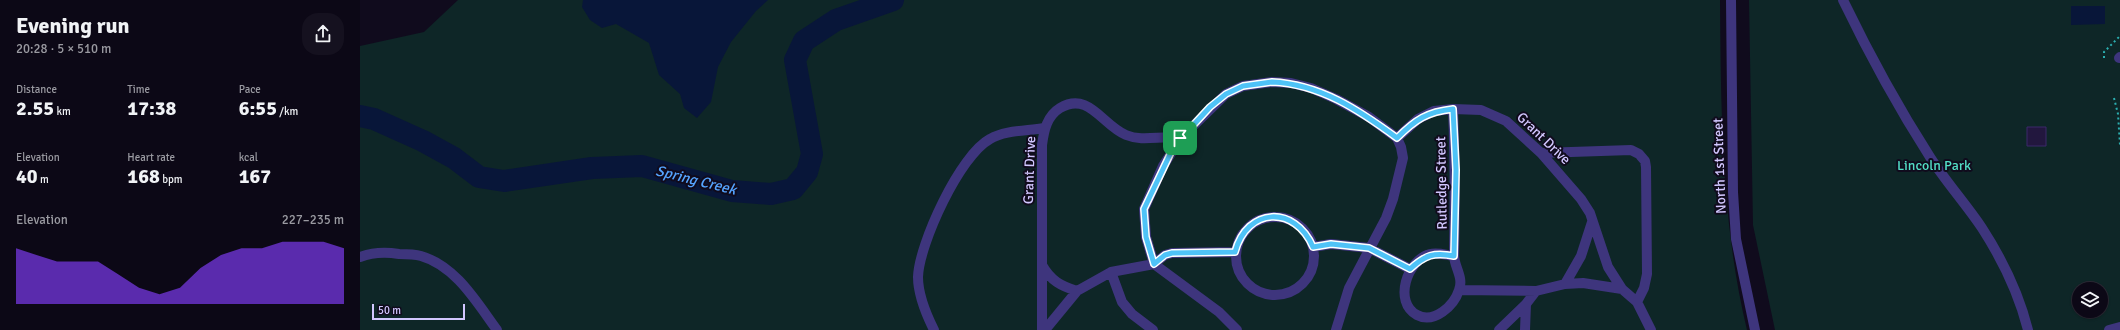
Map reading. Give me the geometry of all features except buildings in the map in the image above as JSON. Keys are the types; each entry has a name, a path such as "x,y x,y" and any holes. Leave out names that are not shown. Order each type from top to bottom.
{"street":[{"name":"North 1st Street","path":"1731,0 1733,192 1736,231 1742,275 1755,330"},
{"path":"1843,0 1860,35 1930,156 1981,227 1999,258 2016,292 2028,330"},
{"path":"1237,330 1219,312 1154,264 1146,237 1144,209 1163,166 1180,138 1226,94 1243,86 1272,82 1291,83 1310,88 1336,99 1369,117 1397,138 1401,147 1403,158 1393,199 1386,218 1349,288 1336,330"},
{"name":"Grant Drive","path":"1042,330 1042,145 1044,128 1056,110 1076,102 1084,103 1092,108 1108,124 1127,135 1140,138 1169,136 1180,138"},
{"name":"Grant Drive","path":"1397,138 1418,119 1434,111 1453,109 1481,110 1506,121 1541,153 1581,199 1590,213 1608,267 1622,289 1637,302 1651,330"},
{"name":"Rutledge Street","path":"1453,109 1456,178 1454,256"},
{"path":"934,330 924,307 919,290 920,263 933,227 956,177 978,147 991,138 1044,128"},
{"path":"1541,153 1631,150 1639,154 1644,161 1647,177 1647,274 1644,288 1637,302"},
{"path":"1275,217 1295,223 1307,234 1313,247 1313,264 1305,280 1295,289 1285,293 1269,294 1258,291 1245,281 1237,266 1235,252 1240,237 1252,224 1264,218 1275,217"},
{"path":"1564,284 1581,256 1592,222"},
{"path":"1313,247 1331,244 1369,248 1410,269"},
{"path":"360,257 371,252 396,253 421,256 439,264 469,292 497,330"},
{"path":"1045,330 1077,291 1111,272 1154,264 1165,255 1172,253 1235,252"},
{"path":"1432,254 1454,256 1461,281 1459,290 1449,306 1441,313 1429,317 1418,316 1411,311 1406,301 1406,281 1410,269 1420,258 1432,254"},
{"path":"1041,264 1048,276 1055,282 1077,291"},
{"path":"1111,272 1122,302 1132,314 1153,330"},
{"path":"1459,290 1536,291 1564,284 1583,283 1622,289"},
{"path":"1499,330 1526,304 1536,291"},
{"path":"1525,330 1526,304"},
{"path":"2109,330 2120,327"}],"path":[{"path":"2104,58 2104,52 2120,36"},
{"path":"2114,98 2119,114 2120,145"}],"green space":[{"path":"458,0 1720,0 1722,125 1727,207 1738,289 1747,330 360,330 360,46 424,32"},
{"name":"Lincoln Park","path":"1749,0 2120,0 2120,330 1775,330 1753,225"}],"water":[{"path":"583,0 768,0 756,11 731,42 718,67 711,102 697,118 684,108 680,94 659,75 649,43 616,24 602,28 590,20 582,7"},
{"path":"2071,6 2105,6 2105,24 2071,25"}],"waterway":[{"name":"Spring Creek","path":"360,116 374,119 423,141 454,158 479,177 504,181 592,168 642,166 732,191 771,194 793,189 807,172 812,154 795,60 804,41 836,20 893,0"}],"route":[{"path":"1272,82 1291,83 1310,88 1336,99 1369,117 1397,138 1418,119 1434,111 1453,109 1456,170 1456,232 1454,256 1432,254 1420,258 1410,269 1369,248 1331,244 1313,247 1307,234 1295,223 1283,218 1275,217 1264,218 1252,224 1240,237 1235,252 1172,253 1165,255 1154,264 1152,252 1146,237 1144,226 1144,209 1163,166 1180,138 1210,107 1226,94 1243,86 1272,82"}]}
